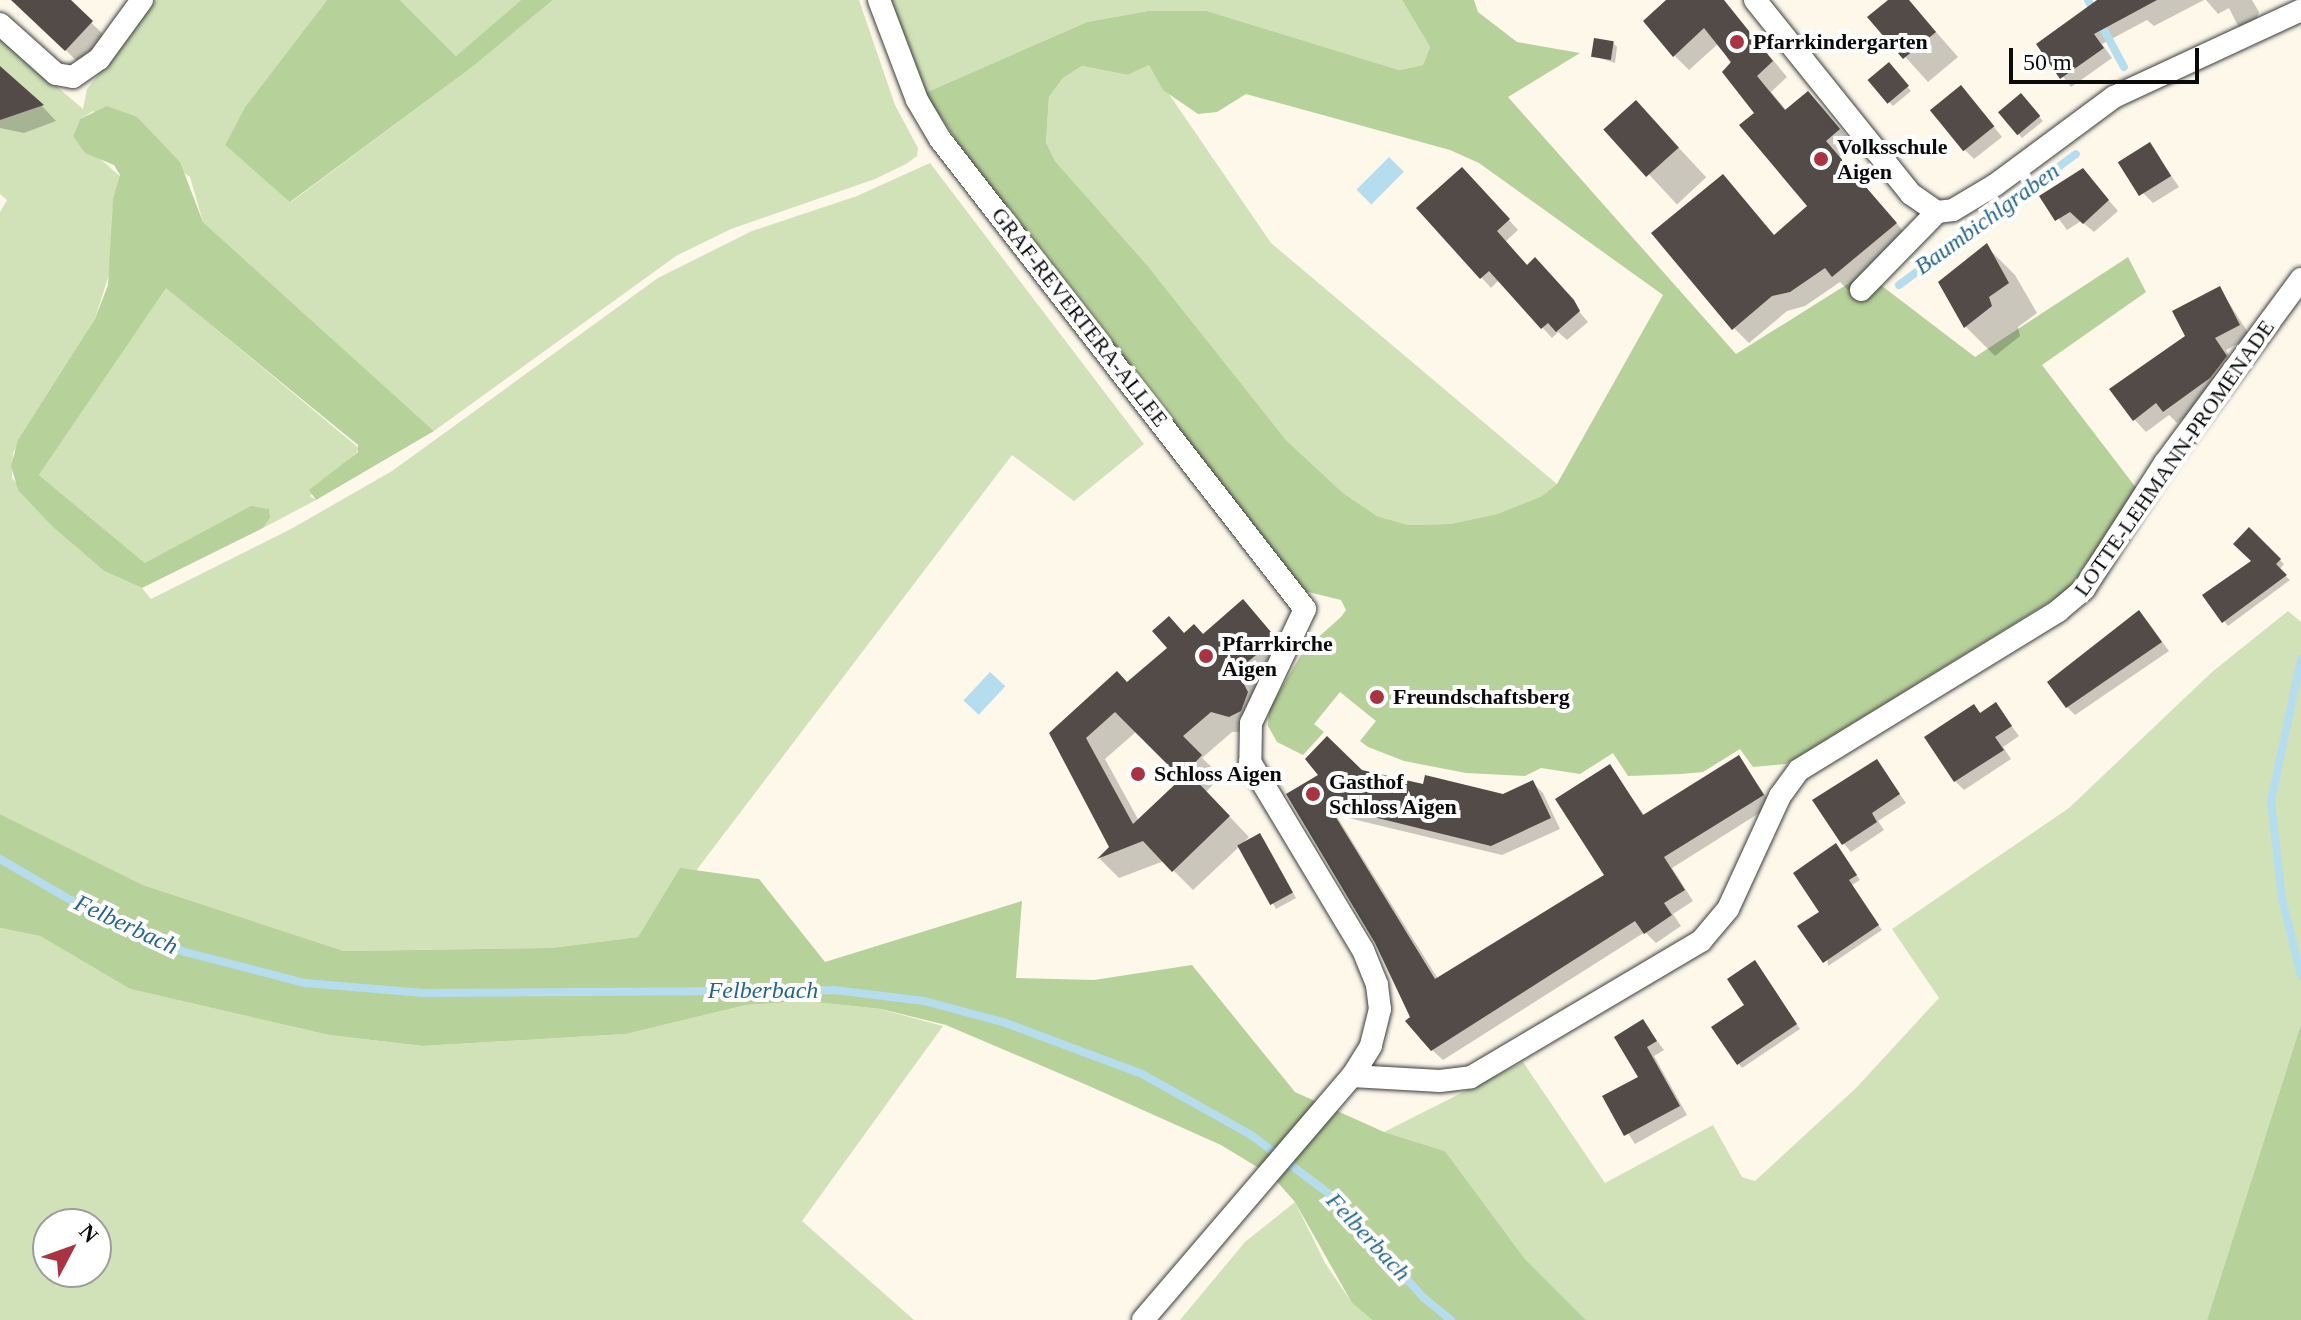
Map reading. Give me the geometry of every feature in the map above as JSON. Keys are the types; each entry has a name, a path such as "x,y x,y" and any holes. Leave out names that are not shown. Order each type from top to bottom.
{"street":[{"path":"0,24 56,74 73,77 99,59 142,0"},
{"name":"GRAF-REVERTERA-ALLEE","path":"879,0 917,100 940,139 1299,597 1304,619 1256,709 1247,747 1260,786 1363,950 1377,985 1380,1009 1371,1046 1352,1076"},
{"path":"1755,0 1911,194 1937,212"},
{"path":"1861,290 1937,212 1953,210 1995,185 2114,97 2301,10"},
{"name":"LOTTE-LEHMANN-PROMENADE","path":"1352,1076 1440,1081 1471,1077 1701,941 1728,909 1780,796 1799,770 2058,611 2084,589 2165,463 2301,279"},
{"path":"1143,1320 1352,1076"}],"green space":[{"path":"156,0 327,0 245,107 225,145 291,202 471,68 553,0 859,0 895,105 918,148 917,156 906,164 875,179 731,229 676,256 434,431 203,222 190,177 93,111 80,119 73,136 120,176 112,212 111,268 95,319 13,453 12,478 54,528 104,571 142,588 151,599 291,529 392,471 658,278 752,231 857,196 930,163 1144,444 1074,501 1012,455 695,872 680,869 638,937 551,948 344,951 143,885 0,814 0,212 7,200 0,194 0,38 83,109 87,89"},
{"path":"327,0 400,0 456,56 521,0 553,0 471,68 290,202 225,145 245,107"},
{"path":"400,0 521,0 456,56"},
{"path":"889,0 1402,0 1430,47 1423,65 1399,70 1207,11 1148,11 1087,22 925,93"},
{"path":"1402,0 1474,0 1478,12 1517,42 1580,53 1508,97 1736,354 1865,273 1975,357 2128,257 2146,292 2042,365 2137,489 2099,553 2064,593 1786,764 1753,767 1740,749 1703,772 1681,774 1628,776 1613,753 1580,774 1541,768 1525,776 1466,773 1404,761 1368,747 1360,741 1376,721 1340,692 1314,724 1324,732 1303,755 1277,742 1268,726 1269,709 1304,650 1346,610 1341,600 1304,591 1294,580 962,149 925,93 1087,22 1148,11 1207,11 1399,70 1423,65 1430,47","holes":["1149,65 1163,90 1198,114 1217,112 1246,94 1450,150 1479,163 1663,295 1557,484 1542,496 1497,514 1450,524 1408,525 1377,516 1343,493 1286,440 1147,265 1055,161 1046,142 1049,97 1063,78 1082,66 1128,75"]},
{"path":"1149,65 1271,243 1557,484 1542,496 1497,514 1450,524 1408,525 1377,516 1343,493 1286,440 1147,265 1055,161 1046,142 1049,97 1063,78 1082,66 1128,75"},
{"path":"107,106 137,117 180,162 203,222 434,431 316,500 309,490 358,452 358,445 166,288 39,475 145,563 251,506 269,509 270,518 263,528 142,588 104,571 54,528 18,490 11,466 18,440 95,319 108,285 113,199 120,175 114,165 85,153 73,136 80,119"},
{"path":"166,287 360,449 310,496 316,500 263,528 270,518 145,563 39,475"},
{"path":"2288,611 2301,622 2301,1024 2207,1320 1586,1320 1525,1259 1445,1151 1384,1132 1523,1062 1605,1183 1713,1125 1742,1177 1755,1181 1856,1088 1939,998 1892,929 2069,808 2212,672"},
{"path":"0,814 143,885 344,951 551,948 638,937 680,868 759,879 825,962 1022,901 1016,978 1094,980 1192,965 1295,1092 1384,1132 1445,1151 1525,1259 1586,1320 1372,1320 1352,1303 1295,1202 1272,1176 1221,1145 1089,1086 946,1025 881,1009 805,1001 746,1005 626,1034 423,1046 329,1035 130,989 40,936 0,928"},
{"path":"0,928 40,936 130,989 329,1035 423,1046 626,1034 746,1005 805,1001 880,1009 943,1026 802,1221 914,1320 0,1320"},
{"path":"2301,1024 2301,1320 2207,1320"},
{"path":"1295,1202 1325,1263 1352,1303 1372,1320 1180,1320 1245,1242"}],"water":[{"path":"1389,157 1404,172 1371,204 1356,190"},
{"path":"990,672 1005,686 979,715 963,701"}],"building":[{"path":"11,0 71,0 93,21 65,51"},
{"path":"1666,0 1724,0 1773,61 1757,76 1785,110 1808,91 1840,129 1826,141 1897,223 1832,277 1825,268 1790,292 1772,296 1732,330 1651,233 1723,174 1774,235 1807,206 1739,125 1754,113 1722,72 1731,62 1704,28 1673,57 1643,21"},
{"path":"1888,0 1909,0 1936,32 1903,59 1867,17"},
{"path":"2097,0 2157,0 2094,34 2104,48 2060,79 2036,44"},
{"path":"1594,38 1614,41 1611,60 1591,57"},
{"path":"1889,62 1909,86 1887,104 1868,80"},
{"path":"0,66 44,105 0,120"},
{"path":"1961,85 1994,126 1963,151 1930,110"},
{"path":"2021,93 2040,116 2017,135 1998,112"},
{"path":"1636,100 1679,148 1646,177 1603,129"},
{"path":"2150,142 2171,176 2139,196 2118,162"},
{"path":"1462,167 1510,219 1497,231 1527,265 1535,257 1574,300 1580,311 1556,332 1548,323 1541,329 1489,271 1480,279 1416,208"},
{"path":"2083,168 2109,200 2083,224 2070,212 2055,221 2039,196"},
{"path":"1987,243 2009,283 1989,297 1992,306 1964,328 1938,282"},
{"path":"2220,286 2240,325 2215,338 2227,356 2210,378 2163,412 2156,403 2133,421 2109,389 2185,336 2172,311"},
{"path":"2249,527 2281,559 2276,564 2287,575 2222,623 2202,595 2251,561 2233,544"},
{"path":"1243,599 1276,638 1237,671 1248,692 1241,711 1229,717 1211,712 1183,736 1202,755 1181,778 1115,712 1086,738 1133,824 1188,772 1230,816 1172,872 1143,841 1097,859 1109,847 1049,733 1117,671 1127,682 1167,648 1152,631 1169,616 1184,633 1194,624 1203,634"},
{"path":"2139,610 2162,642 2066,708 2047,682"},
{"path":"1996,702 2012,726 1995,737 2004,750 1954,782 1924,737 1974,704 1980,713"},
{"path":"1327,736 1362,770 1423,784 1425,775 1503,794 1533,780 1551,818 1491,846 1329,806 1435,979 1604,875 1555,799 1610,764 1643,815 1739,755 1764,795 1664,857 1685,890 1664,903 1672,915 1644,934 1635,921 1431,1051 1405,1021 1410,1017 1375,943 1286,794 1318,775 1305,759"},
{"path":"1877,759 1900,794 1872,813 1877,822 1842,845 1812,800"},
{"path":"1260,833 1293,892 1270,905 1237,846"},
{"path":"1836,843 1857,875 1849,880 1879,925 1823,963 1797,926 1819,912 1793,873"},
{"path":"1755,960 1797,1024 1737,1065 1711,1027 1744,1005 1727,979"},
{"path":"1643,1019 1657,1041 1647,1047 1680,1106 1624,1136 1602,1096 1638,1077 1614,1037"}],"waterway":[{"name":"Baumbichlgraben","path":"2088,0 2124,67"},
{"name":"Baumbichlgraben","path":"1899,285 2076,154"},
{"name":"Baumbichlgraben","path":"2301,659 2271,801 2282,899 2301,976"},
{"name":"Felberbach","path":"0,859 86,909 185,952 305,983 424,993 834,990 924,1001 1003,1022 1142,1074 1251,1135 1332,1196 1424,1298 1451,1320"}],"place":[{"name":"Pfarrkindergarten","path":"1737,42"},
{"name":"Volksschule Aigen","path":"1821,159"},
{"name":"Pfarrkirche Aigen","path":"1206,656"},
{"name":"Freundschaftsberg","path":"1377,697"},
{"name":"Schloss Aigen","path":"1138,774"},
{"name":"Gasthof Schloss Aigen","path":"1313,794"}]}
